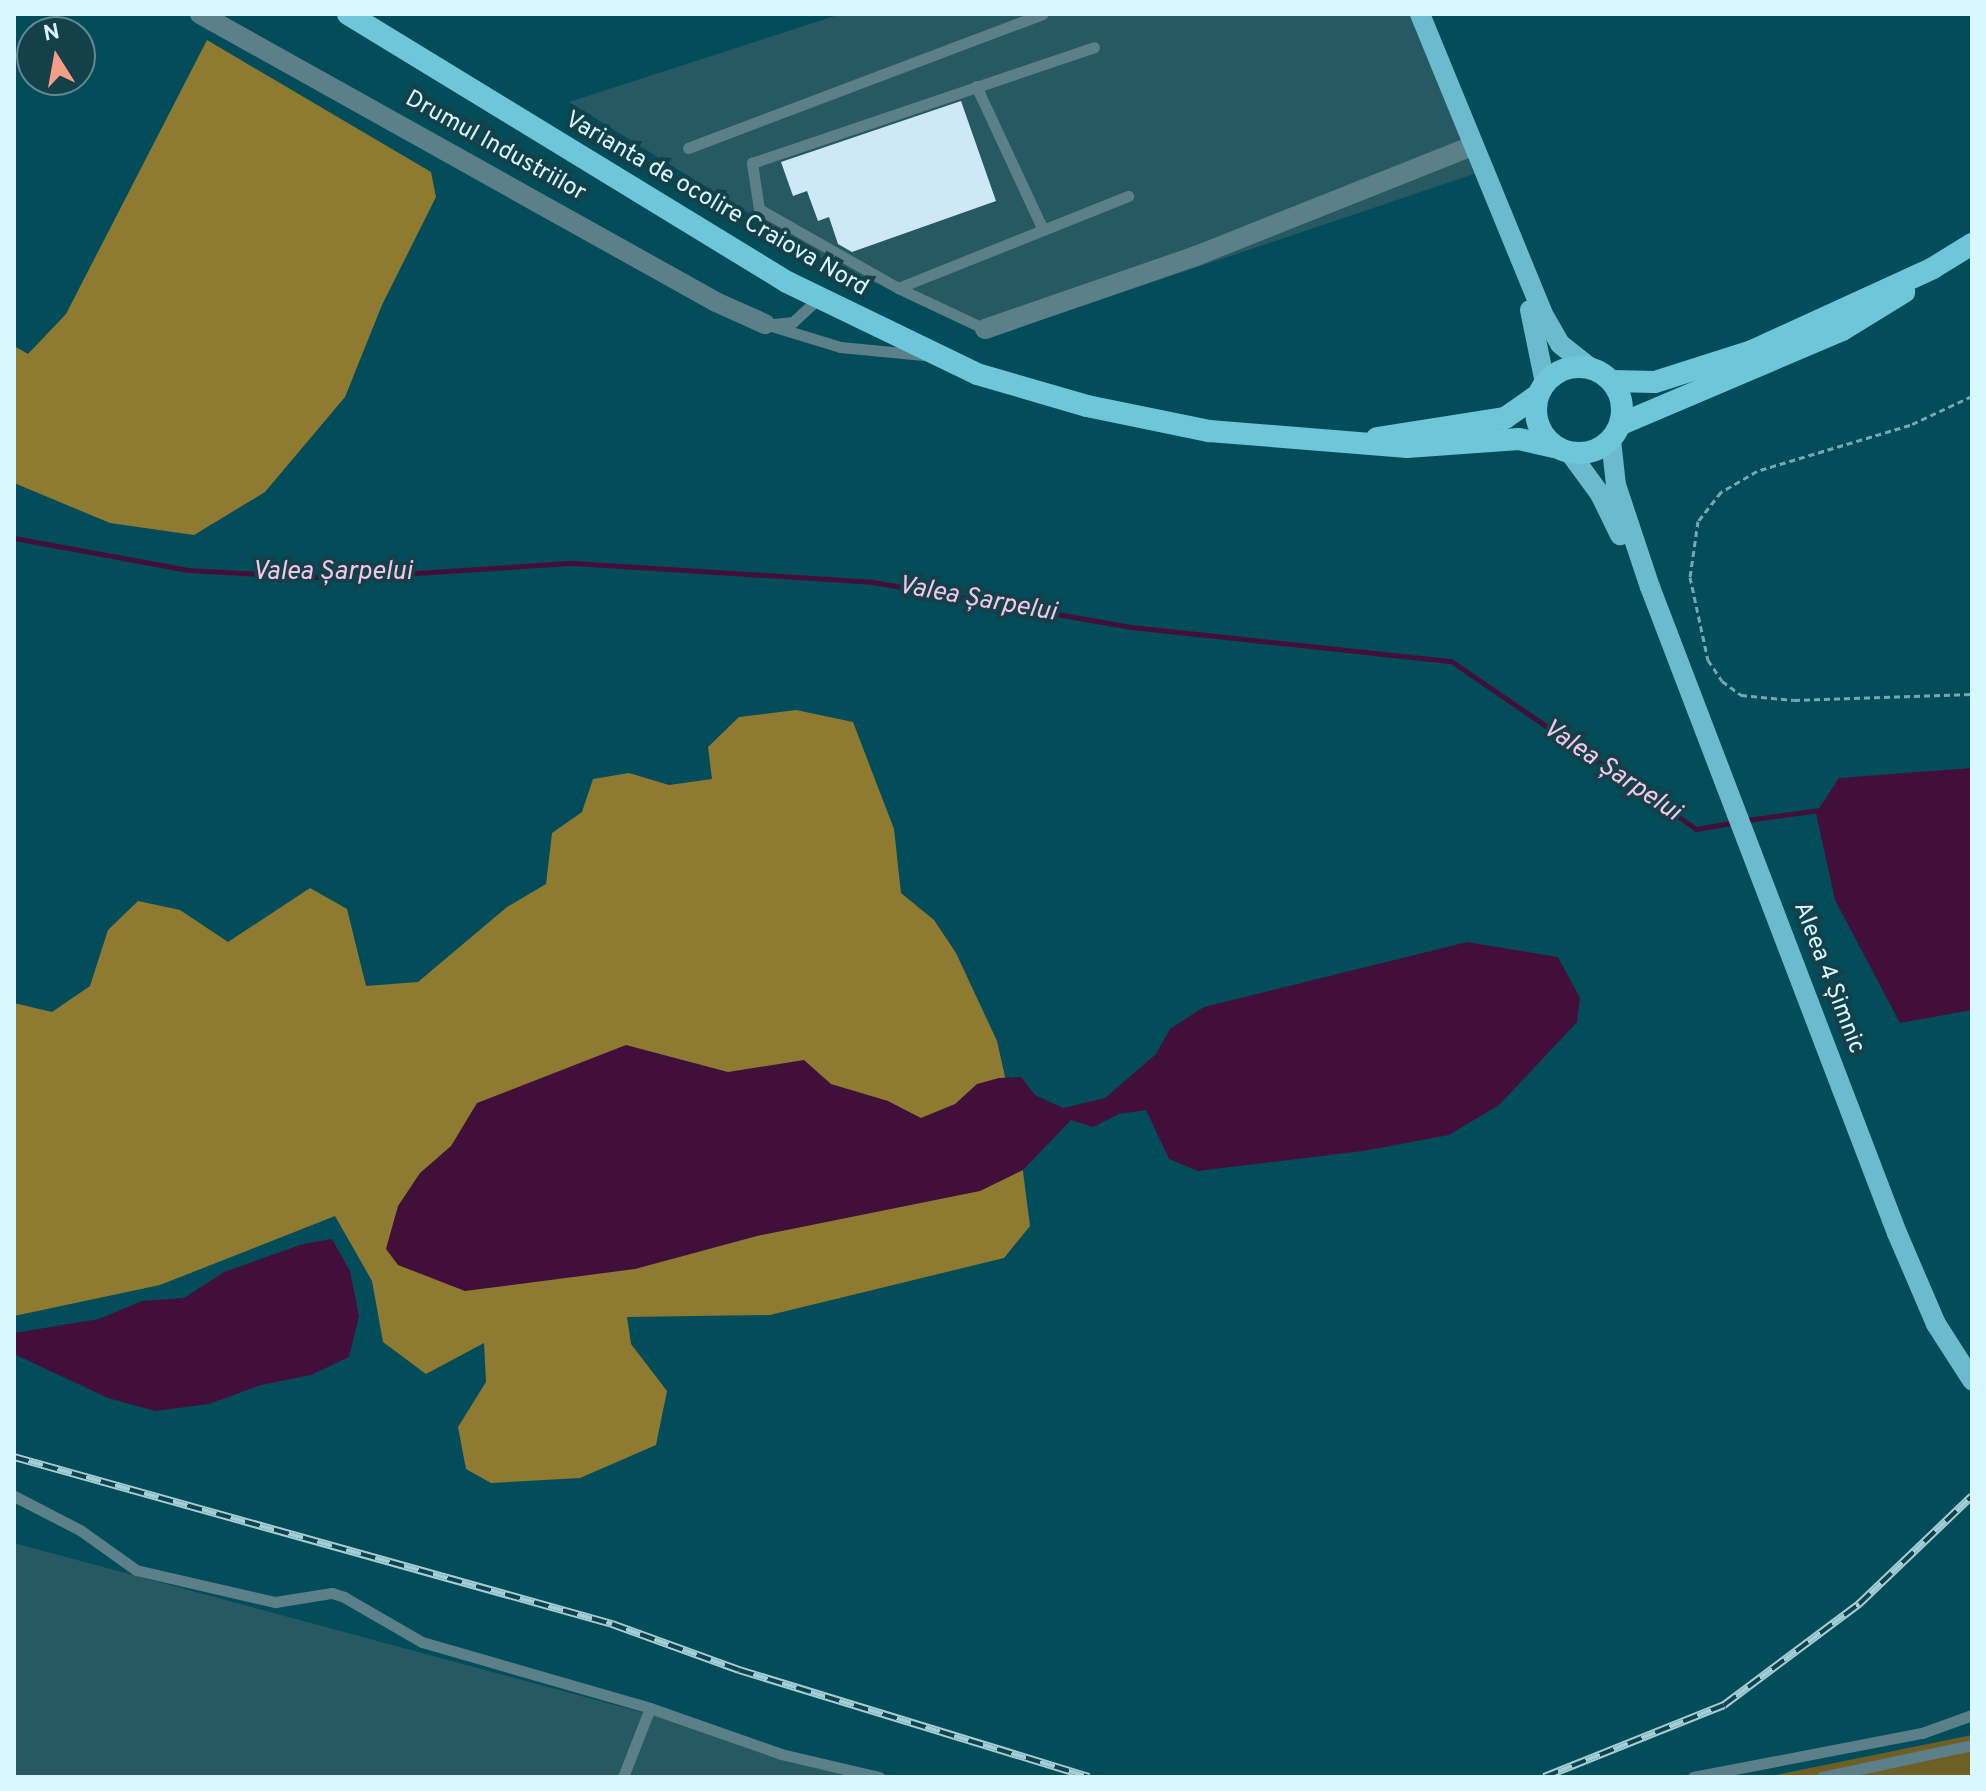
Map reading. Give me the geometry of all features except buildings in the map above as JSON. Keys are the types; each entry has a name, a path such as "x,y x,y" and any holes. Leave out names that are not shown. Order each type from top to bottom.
{"highway":[{"name":"Varianta de ocolire Craiova Nord","path":"348,14 819,298 939,357 1036,393 1153,422 1407,447 1519,439 1563,450"},
{"path":"1616,432 1620,394 1612,381 1591,368 1566,369 1542,389 1537,424 1563,450 1599,449 1616,432 1842,330 1880,309 1933,268 1972,244"},
{"path":"1612,381 1655,382 1719,363 1933,268"},
{"name":"Varianta de ocolire Craiova Nord","path":"1360,442 1505,418 1542,389"}],"main road":[{"path":"1420,14 1554,335 1591,368"},
{"path":"1503,218 1539,337 1542,389"},
{"name":"Aleea 4 Șimnic","path":"1616,432 1616,485 1650,587 1911,1270 1936,1324 1972,1380"},
{"name":"Aleea 4 Șimnic","path":"1563,450 1600,494 1650,587"}],"street":[{"name":"Drumul Industriilor","path":"200,14 716,302 765,324"},
{"path":"985,329 1196,256 1473,146"}],"lane":[{"path":"688,148 1043,14"},
{"path":"985,329 898,288 759,209 752,163 1094,47"},
{"path":"976,86 1043,230"},
{"path":"898,288 1128,196"},
{"path":"765,324 793,322 819,298"},
{"name":"Drumul Industriilor","path":"765,324 840,347 939,357"},
{"path":"14,1496 80,1530 136,1570 275,1602 332,1593 422,1642 650,1708 781,1754 879,1777"},
{"path":"623,1777 650,1708"},
{"path":"1693,1777 1922,1733 1972,1715"},
{"path":"1822,1777 1972,1745"}],"path":[{"path":"1972,396 1910,425 1757,471 1721,492 1698,521 1690,577 1708,660 1722,681 1741,695 1794,700 1972,694"}],"shaded area":[{"path":"841,14 1412,14 1474,174 996,335 829,263 569,102"},
{"path":"207,40 431,172 436,197 382,305 345,397 265,492 194,535 110,523 14,483 14,346 28,354 66,314"},
{"path":"796,710 853,722 894,829 901,893 934,920 956,953 997,1041 1019,1140 1030,1226 1004,1258 770,1315 627,1317 631,1344 667,1391 656,1445 580,1478 491,1483 466,1469 458,1427 486,1382 484,1343 426,1374 383,1342 372,1281 335,1216 160,1285 14,1316 14,1003 52,1012 90,986 108,930 138,901 180,910 228,942 310,888 347,909 366,986 418,982 507,907 546,884 552,833 582,812 593,779 629,773 669,785 712,779 708,747 739,717"},
{"path":"1972,768 1972,1010 1900,1023 1835,900 1816,813 1839,778"},
{"path":"1467,942 1558,957 1580,998 1577,1022 1499,1105 1449,1135 1363,1151 1198,1171 1169,1159 1146,1110 1119,1114 1093,1127 1071,1120 1023,1170 980,1191 757,1236 635,1269 465,1291 398,1265 386,1249 398,1206 420,1173 451,1146 477,1103 626,1045 728,1072 804,1060 831,1084 888,1101 921,1118 955,1104 977,1084 999,1078 1021,1077 1035,1095 1063,1108 1105,1098 1156,1054 1170,1029 1204,1007"},
{"path":"332,1239 350,1271 359,1316 349,1357 311,1375 261,1385 209,1404 155,1411 108,1398 14,1354 14,1333 99,1319 142,1301 184,1298 224,1272 303,1244"},
{"path":"14,1543 882,1777 14,1777"},
{"path":"1972,1735 1972,1777 1766,1777 1805,1769"}],"waterway":[{"name":"Valea Șarpelui","path":"14,538 188,570 338,578 573,563 873,582 1131,627 1451,661 1696,829 1736,822"},
{"name":"Valea Șarpelui","path":"1746,820 1826,809"}],"railway":[{"path":"14,1457 612,1624 739,1670 1089,1777"},
{"path":"1544,1777 1724,1705 1859,1604 1972,1496"}]}
